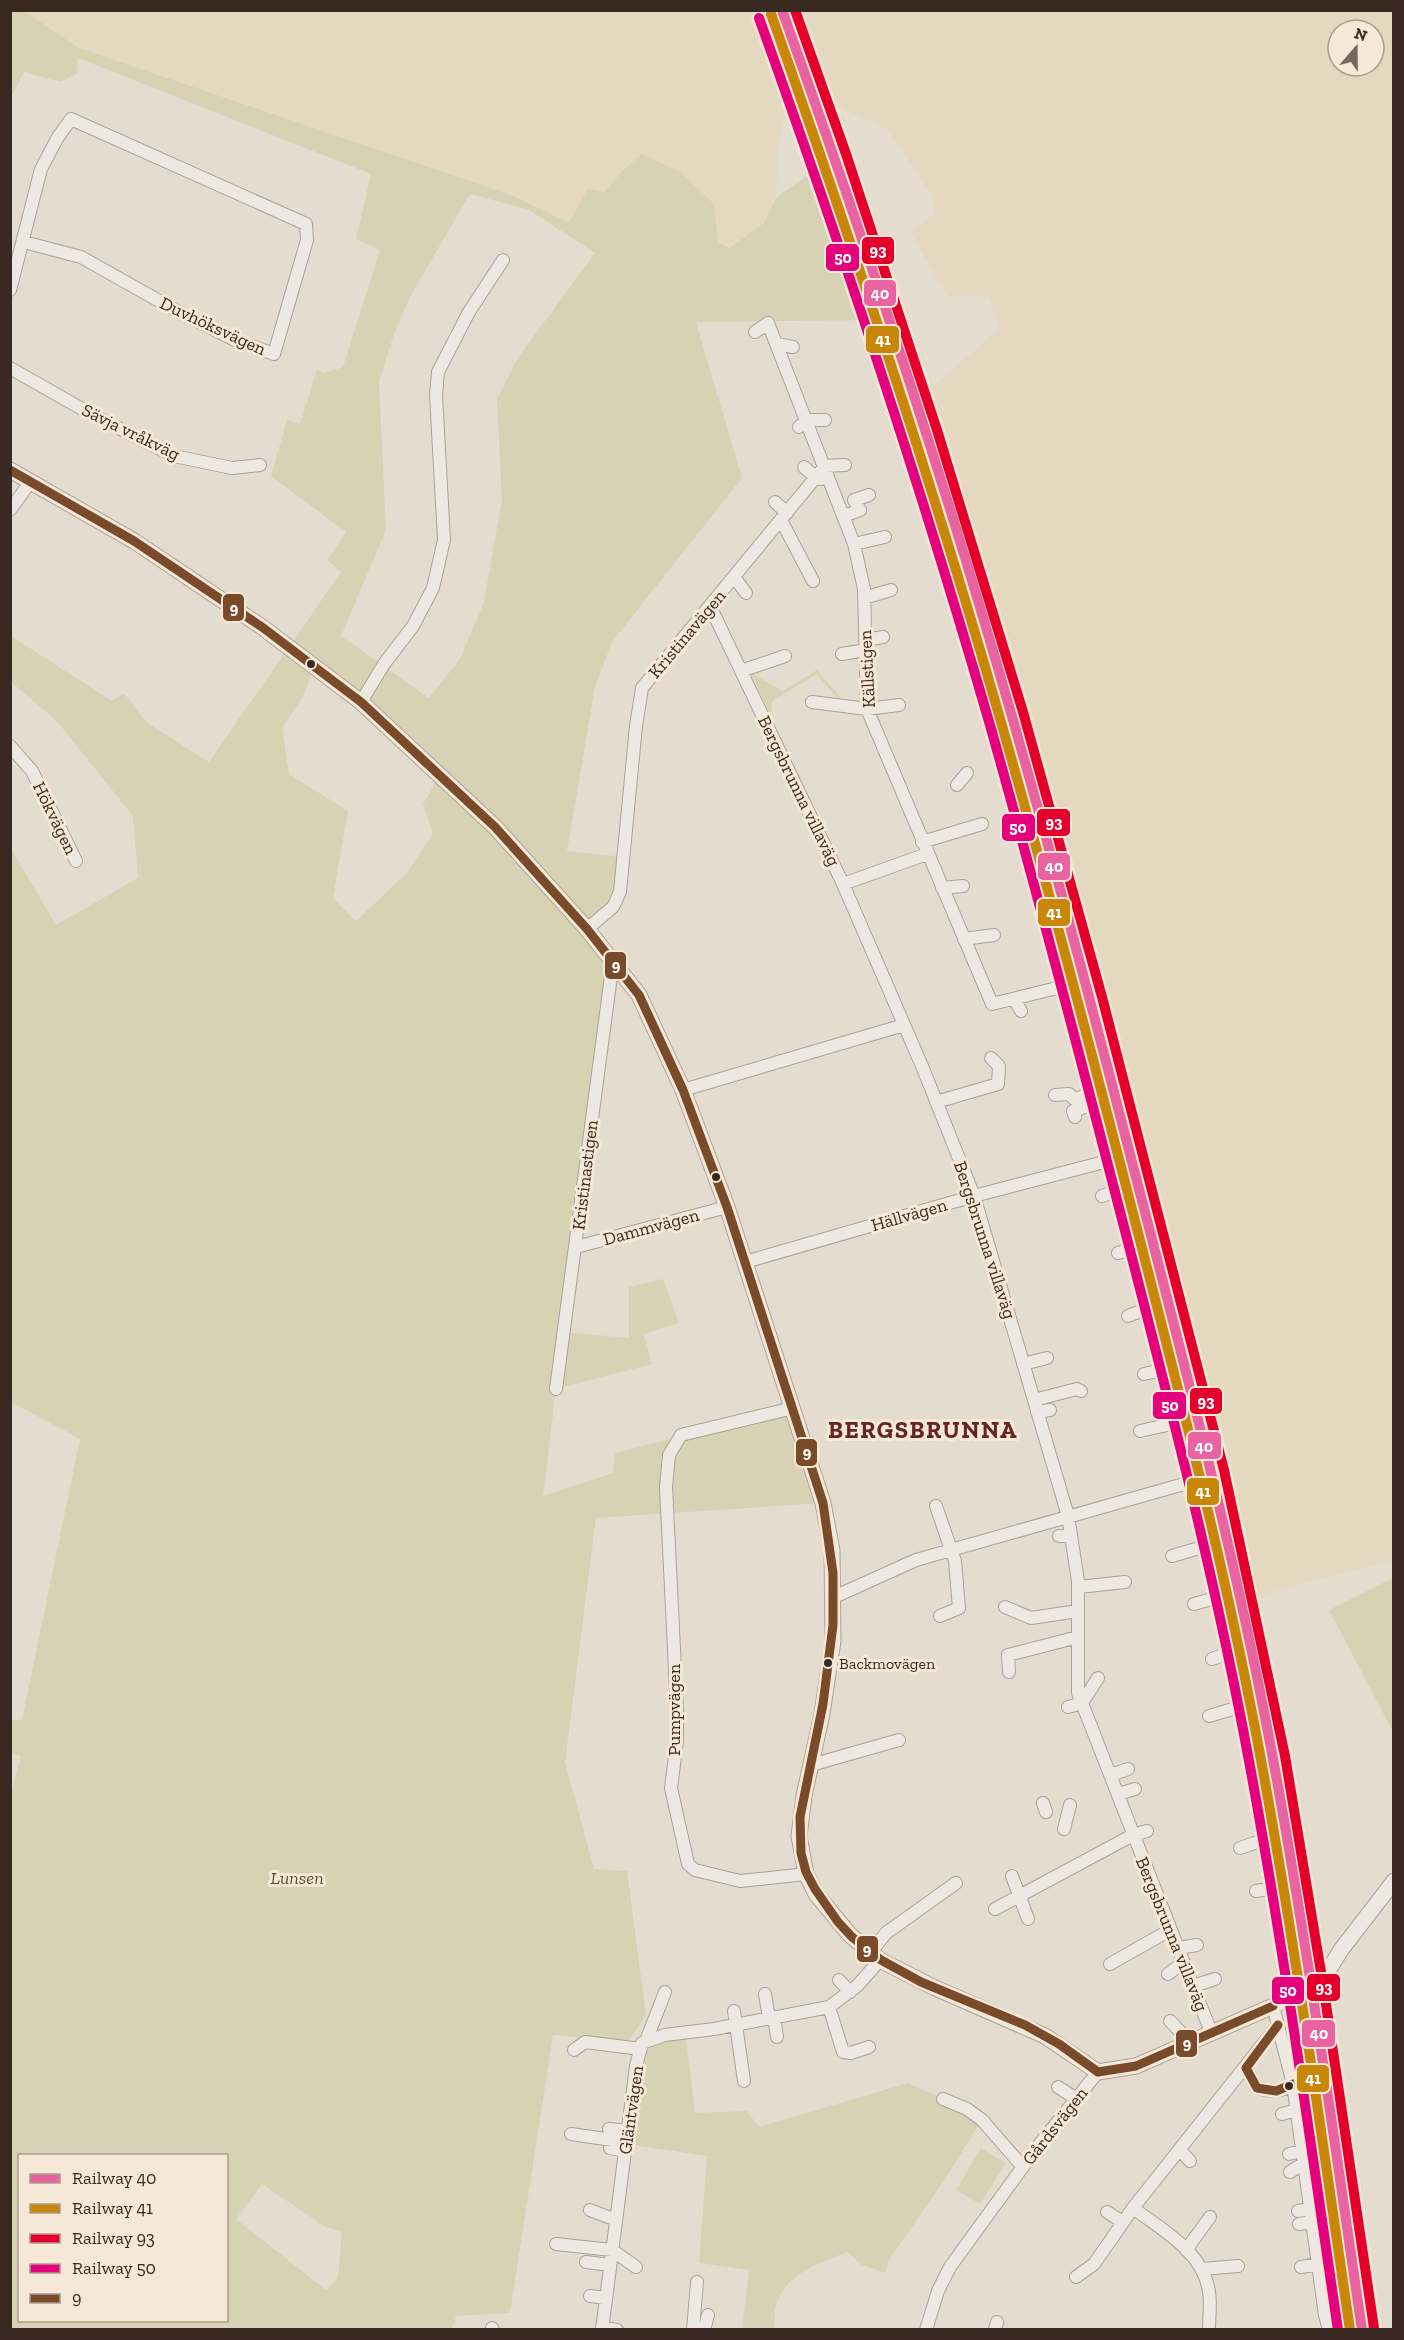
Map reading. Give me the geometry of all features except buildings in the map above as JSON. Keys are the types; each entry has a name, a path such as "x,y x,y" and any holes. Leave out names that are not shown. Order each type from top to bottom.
{"street":[{"name":"Duvhöksvägen","path":"71,119 306,224 307,240 274,354 235,340 177,311 81,257 24,242 41,169 58,137 71,119"},
{"path":"10,290 24,242"},
{"path":"361,702 384,664 413,626 433,588 444,540 436,395 438,372 469,312 503,260"},
{"name":"Källstigen","path":"756,332 768,323 803,423 825,466 844,525 854,544 853,566 864,598 867,709 893,783 948,902 951,924 964,939 976,978 992,1004 1014,999 1046,985 1065,986 1093,1099"},
{"path":"777,352 793,347"},
{"name":"Sävja vråkväg","path":"10,368 91,414 174,456 232,468 260,465"},
{"path":"803,423 825,420"},
{"path":"825,466 845,465"},
{"name":"Kristinavägen","path":"587,928 613,907 620,892 636,726 642,688 825,466"},
{"path":"804,467 816,478 831,481"},
{"path":"10,470 134,541 222,599 361,702 495,827 587,928 639,995 683,1090 727,1207 823,1503 832,1550 834,1597 831,1651 804,1796 799,1836 806,1874 816,1894 850,1935 875,1956 933,1987 1045,2036 1098,2072"},
{"path":"10,510 31,481"},
{"path":"844,525 860,510 854,500 869,495"},
{"path":"775,502 784,516 813,581"},
{"path":"854,544 885,537"},
{"path":"734,578 746,593"},
{"path":"864,598 891,590"},
{"name":"Bergsbrunna villaväg","path":"710,606 843,884 974,1196 1036,1406 1050,1473 1068,1516 1065,1536 1078,1587 1078,1637 1084,1656 1078,1693 1118,1794 1127,1829 1166,1904 1170,1929 1211,2032"},
{"path":"842,654 883,637"},
{"path":"741,671 785,656"},
{"path":"812,702 867,709 899,705"},
{"name":"Hökvägen","path":"10,746 32,771 76,861"},
{"path":"957,785 967,773"},
{"path":"922,842 982,824"},
{"path":"843,884 927,854"},
{"path":"942,888 963,886"},
{"path":"948,902 962,902"},
{"path":"964,939 994,935"},
{"name":"Kristinastigen","path":"556,1389 613,961"},
{"path":"1014,999 1021,1011"},
{"path":"683,1090 904,1025"},
{"path":"936,1102 998,1084 999,1066 991,1058"},
{"path":"1055,1095 1069,1094 1074,1099 1093,1099"},
{"path":"1075,1117 1073,1111 1093,1099"},
{"path":"1093,1099 1232,1652 1243,1706 1251,1787 1266,1839 1276,1918 1292,1997"},
{"name":"Hällvägen","path":"745,1262 974,1196 1108,1161"},
{"path":"1102,1196 1116,1191"},
{"name":"Dammvägen","path":"576,1247 727,1207"},
{"path":"1118,1253 1131,1249"},
{"path":"1128,1316 1146,1309"},
{"path":"1023,1364 1047,1358"},
{"path":"1144,1374 1162,1370"},
{"path":"1036,1406 1077,1389 1081,1391"},
{"path":"1036,1406 1050,1410"},
{"name":"Pumpvägen","path":"793,1408 681,1435 669,1455 666,1487 677,1710 677,1742 671,1788 688,1864 695,1870 741,1881 806,1874"},
{"path":"1140,1431 1176,1423"},
{"path":"834,1597 916,1560 1068,1516 1158,1496 1191,1482"},
{"path":"936,1506 955,1561 959,1608 940,1616"},
{"path":"1172,1556 1206,1546"},
{"path":"1078,1587 1125,1582"},
{"path":"1194,1604 1218,1597"},
{"path":"1005,1607 1031,1618 1078,1611"},
{"path":"1009,1672 1008,1655 1078,1637"},
{"path":"1212,1659 1232,1652"},
{"path":"1068,1707 1082,1703 1098,1678"},
{"path":"1209,1716 1243,1706"},
{"path":"811,1765 899,1740"},
{"path":"1111,1775 1128,1769"},
{"path":"1118,1794 1135,1789"},
{"path":"1064,1829 1070,1805"},
{"path":"1127,1829 1147,1831"},
{"name":"Bergsbrunna villaväg","path":"995,1909 1020,1897 1127,1829"},
{"path":"1240,1848 1266,1839"},
{"path":"1125,1854 1138,1849"},
{"path":"1012,1876 1028,1919"},
{"name":"Gårdsvägen","path":"926,2330 938,2291 950,2267 1076,2098 1098,2072 1136,2066 1274,2006 1311,1986 1326,1974 1394,1881"},
{"name":"Gläntvägen","path":"602,2329 612,2250 620,2213 630,2064 644,2045 665,2035 721,2032 737,2024 829,2007 850,1992 875,1956 886,1934 956,1883"},
{"path":"1256,1891 1274,1888"},
{"path":"1110,1964 1170,1929"},
{"path":"1178,1948 1197,1945"},
{"path":"1168,1974 1184,1962"},
{"path":"1193,1986 1215,1979"},
{"path":"839,1980 850,1992"},
{"path":"574,2050 585,2042 644,2045 665,1992"},
{"path":"765,1994 777,2037"},
{"path":"1274,2006 1293,2084 1303,2157 1307,2214 1329,2330"},
{"path":"829,2007 839,2032 840,2048 848,2058 869,2047 868,2052"},
{"path":"734,2011 744,2081"},
{"path":"1170,2021 1190,2042"},
{"path":"1076,2277 1094,2264 1133,2208 1278,2025"},
{"path":"1246,2068 1257,2088 1269,2092 1281,2092 1293,2084"},
{"path":"1058,2087 1076,2098"},
{"path":"943,2099 967,2109 982,2120 1023,2168"},
{"path":"1282,2114 1296,2110"},
{"path":"609,2129 626,2142"},
{"path":"571,2134 626,2142"},
{"path":"610,2148 626,2142"},
{"path":"1180,2150 1190,2162"},
{"path":"1289,2154 1303,2157"},
{"path":"1290,2172 1303,2157"},
{"path":"1133,2208 1186,2250 1202,2269 1209,2294 1209,2330"},
{"path":"590,2210 620,2213"},
{"path":"1107,2212 1123,2222"},
{"path":"1299,2224 1307,2214"},
{"path":"1186,2250 1210,2217"},
{"path":"556,2244 612,2250 636,2267"},
{"path":"586,2262 610,2265"},
{"path":"1300,2267 1318,2264"},
{"path":"1202,2269 1238,2266"},
{"path":"693,2330 697,2282"},
{"path":"590,2296 606,2298"},
{"path":"705,2330 708,2315"},
{"path":"602,2329 617,2330"}],"shaded area":[{"path":"24,11 758,11 789,94 778,147 776,198 764,223 729,248 718,242 714,204 623,170 605,192 588,188 569,223 514,196 79,48"},
{"path":"797,11 1393,11 1393,1560 1253,1597 1133,1112 993,603 924,394 1000,328 988,297 947,296 910,231 934,215 933,197 887,129 834,105"}],"green space":[{"name":"Lunsen","path":"11,11 24,11 79,48 514,196 569,223 588,188 605,192 623,170 642,154 679,171 714,204 718,242 729,248 764,223 776,198 815,170 858,293 870,299 876,320 696,322 742,478 612,642 595,687 567,851 624,857 620,892 587,929 613,961 564,1332 629,1338 629,1287 663,1279 679,1323 644,1334 652,1364 556,1389 543,1496 613,1473 615,1453 793,1408 823,1503 596,1518 565,1762 594,1869 627,1871 646,2015 628,2042 553,2035 510,2313 456,2316 452,2330 11,2329 10,1797 21,1756 11,1753 11,1720 22,1720 80,1439 11,1402 10,847 56,925 138,878 133,816 56,720 11,682 11,636 112,701 124,693 146,722 209,762 341,572 327,560 346,532 271,476 287,420 300,424 317,370 324,373 343,367 380,250 356,239 371,174 78,58 77,74 60,82 24,72 11,98","holes":["470,194 529,210 595,253 517,359 497,399 502,499 484,602 460,659 429,698 341,636 386,530 379,382 395,331 411,295","318,659 365,694 430,754 434,786 423,804 433,833 407,873 356,921 333,898 348,811 289,774 282,728 302,698","262,2184 324,2226 342,2232 338,2278 326,2290 236,2219"]},
{"path":"817,670 846,704 842,704 817,674 772,701 771,716 751,673 783,691"},
{"path":"1393,1578 1393,1732 1329,1610"},
{"path":"685,2031 695,2113 747,2111 759,2127 908,2083 967,2109 982,2120 943,2182 889,2260 885,2273 862,2265 847,2252 826,2260 796,2277 781,2294 776,2305 774,2329 742,2329 749,2270 699,2263 707,2156 626,2144 642,2043"},
{"path":"981,2148 1006,2163 980,2204 956,2190"}],"rail line":[{"name":"40","path":"782,10 904,363 987,630 1074,941 1189,1385 1243,1608 1286,1830 1362,2330"},
{"name":"93","path":"795,10 846,154 937,430 1023,712 1102,997 1224,1470 1285,1756 1323,1984 1374,2328"},
{"name":"41","path":"771,14 892,366 975,633 1062,942 1177,1386 1231,1610 1261,1760 1297,1973 1350,2330"},
{"name":"50","path":"759,18 880,370 964,636 1050,945 1165,1388 1219,1611 1249,1761 1285,1974 1338,2330"}],"transit line":[{"name":"9","path":"10,470 134,541 262,627 361,702 495,827 587,929 639,995 683,1090 727,1207 823,1503 833,1573 833,1625 823,1704 800,1817 801,1853 806,1872 838,1922 852,1937 881,1960 921,1982 1025,2025 1059,2044 1098,2072"},
{"name":"9","path":"1098,2072 1136,2066 1273,2006"},
{"name":"9","path":"1278,2025 1246,2068 1257,2088 1276,2091 1293,2084"}],"place":[{"name":"Backmovägen","path":"828,1663"}],"district":[{"name":"BERGSBRUNNA","path":"923,1429"}]}
